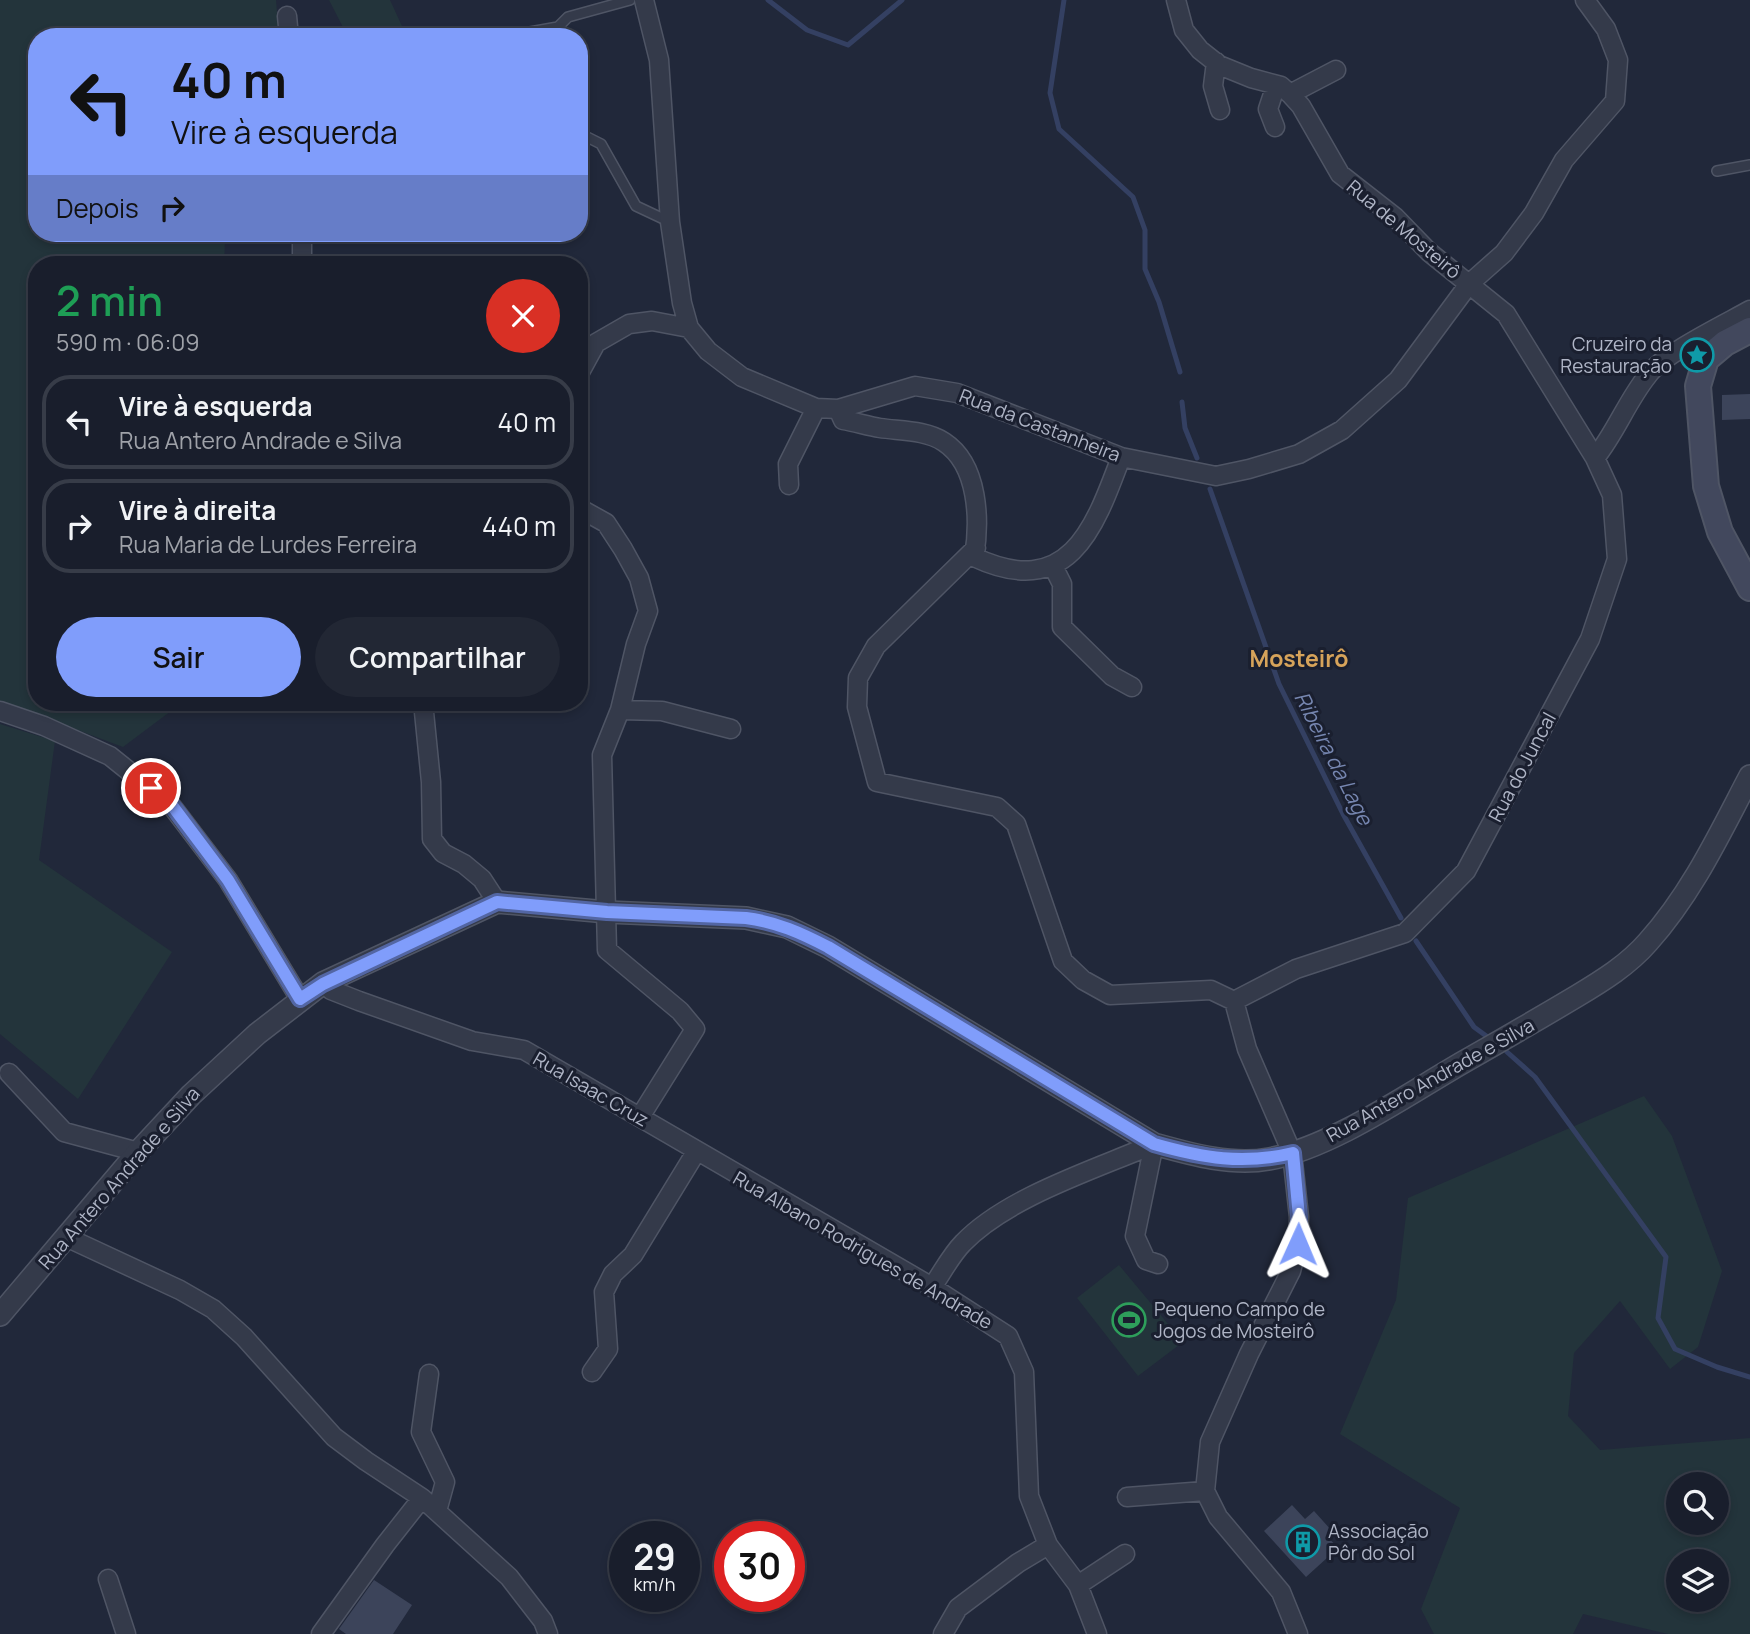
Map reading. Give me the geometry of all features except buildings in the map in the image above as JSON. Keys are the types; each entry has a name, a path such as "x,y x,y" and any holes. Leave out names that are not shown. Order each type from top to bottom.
{"main road":[{"path":"1750,330 1725,343 1706,359 1698,386 1706,486 1720,532 1743,562 1750,588"}],"street":[{"path":"588,358 596,343 629,324 652,321 689,328 682,303 670,222 659,60 644,0"},
{"path":"1176,0 1184,30 1200,50 1216,62 1283,90"},
{"name":"Rua da Castanheira","path":"689,328 708,351 742,377 816,408 838,409 915,386 957,393 1121,457 1216,476 1299,454 1342,430 1398,380 1469,284 1504,253 1534,213 1564,160 1615,101 1618,60 1606,29 1585,0"},
{"path":"288,16 289,28"},
{"path":"1216,62 1213,86 1220,110"},
{"path":"1275,127 1268,109 1283,90 1336,70"},
{"name":"Rua de Mosteirô","path":"1283,90 1301,106 1340,174 1395,217 1429,252 1469,284"},
{"name":"Rua do Juncal","path":"1234,1001 1296,969 1405,933 1466,871 1590,639 1617,559 1612,495 1595,458 1506,314 1469,284"},
{"path":"1595,458 1612,438 1629,403 1650,372 1686,346 1750,310"},
{"path":"789,485 789,464 816,408"},
{"path":"838,409 843,420 916,432 944,442 964,464 977,505 974,557 992,565 1023,570 1053,566 1072,554 1090,530 1121,457"},
{"path":"588,513 606,523 623,549 639,578 648,611 636,644 620,710 602,755 607,950 680,1011 695,1029 640,1117"},
{"path":"976,548 876,646 858,678 857,707 877,782 997,807 1016,824 1063,961 1083,980 1110,995 1211,990 1234,1001 1247,1049 1293,1153 1299,1217 1298,1244 1291,1271 1249,1354 1210,1442 1205,1490 1218,1517 1281,1592 1298,1634"},
{"path":"1053,566 1062,584 1062,627 1112,676 1132,687"},
{"path":"620,710 662,711 731,729"},
{"path":"0,711 44,726 110,756 171,804 228,880 300,999"},
{"path":"424,711 431,782 432,839 443,853 464,864 482,879 497,902"},
{"name":"Rua Antero Andrade e Silva","path":"0,1315 138,1152 225,1062 300,999 323,984 497,902 607,912 746,918 787,927 828,947 1154,1144 1193,1155 1233,1160 1266,1159 1293,1153 1332,1137 1548,1014 1612,974 1646,945 1675,910 1750,776"},
{"name":"Rua Isaac Cruz","path":"323,984 359,1001 472,1041 524,1050 696,1152"},
{"path":"9,1073 64,1132 138,1152"},
{"path":"1154,1144 1135,1236 1146,1260 1158,1264"},
{"path":"932,1287 962,1244 990,1219 1022,1201 1154,1144"},
{"path":"592,1372 608,1349 604,1292 613,1274 634,1255 696,1152"},
{"name":"Rua Albano Rodrigues de Andrade","path":"696,1152 932,1287 1008,1336 1024,1372 1028,1496 1048,1545 1078,1585 1097,1634"},
{"path":"66,1237 180,1290 213,1310 244,1336 334,1437 422,1498 509,1577 543,1621 548,1634"},
{"path":"429,1374 421,1432 445,1482 437,1511"},
{"path":"1127,1497 1205,1490"},
{"path":"321,1634 422,1498"},
{"path":"943,1634 958,1608 1018,1563 1048,1545"},
{"path":"1078,1585 1125,1554"},
{"path":"108,1579 126,1634"}],"lane":[{"path":"559,28 568,17 630,0"},
{"path":"588,138 601,145 636,206 670,222"},
{"path":"1717,171 1750,165"}],"shaded area":[{"path":"0,0 276,0 278,28 28,28 28,242 225,242 224,256 28,256 28,711 171,711 123,747 0,701"},
{"path":"329,0 390,0 403,28 343,28"},
{"path":"0,724 55,741 39,860 172,952 78,1099 0,1034"},
{"path":"1644,1096 1672,1136 1722,1271 1698,1347 1670,1369 1620,1301 1574,1353 1568,1416 1600,1450 1750,1438 1750,1634 1668,1634 1583,1614 1573,1634 1434,1634 1421,1609 1460,1508 1340,1434 1396,1300 1408,1198"},
{"name":"Pequeno Campo de Jogos de Mosteirô","path":"1119,1265 1183,1342 1138,1376 1077,1298"}],"waterway":[{"name":"Ribeira da Lage","path":"768,0 807,30 848,45 902,0"},
{"name":"Ribeira da Lage","path":"1064,0 1050,93 1059,129 1133,197 1145,230 1145,269 1159,302 1180,372"},
{"name":"Ribeira da Lage","path":"1182,402 1185,428 1197,458"},
{"name":"Ribeira da Lage","path":"1210,489 1279,684 1343,814 1401,918"},
{"name":"Ribeira da Lage","path":"1416,941 1474,1027 1489,1038"},
{"name":"Ribeira da Lage","path":"1507,1052 1535,1077 1666,1257 1658,1318 1675,1349 1717,1367 1750,1377"}],"place":[{"name":"Cruzeiro da Restauração","path":"1697,355"},
{"name":"Pequeno Campo de Jogos de Mosteirô","path":"1129,1320"},
{"name":"Associação Pôr do Sol","path":"1303,1542"}],"district":[{"name":"Mosteirô","path":"1299,658"}],"route":[{"path":"151,788 171,804 228,880 300,999 323,984 497,902 607,912 768,921 806,935 828,947 1154,1144 1193,1155 1233,1160 1266,1159 1293,1153 1299,1217 1298,1244"}]}
